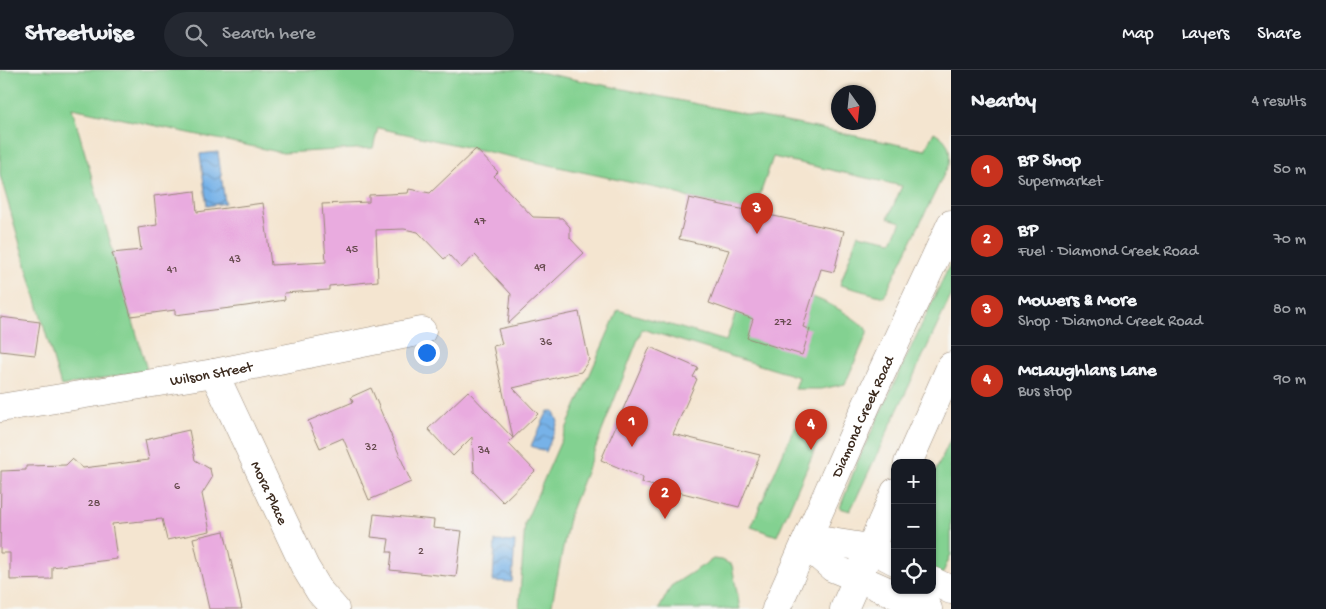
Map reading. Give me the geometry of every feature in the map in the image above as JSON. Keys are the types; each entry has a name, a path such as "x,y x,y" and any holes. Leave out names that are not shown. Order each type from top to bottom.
{"street":[{"name":"Diamond Creek Road","path":"776,609 867,404 951,224"},
{"name":"Wilson Street","path":"0,408 214,372 422,331"},
{"path":"910,459 951,366"},
{"name":"Mora Place","path":"214,372 305,567 320,592 335,609"},
{"path":"844,609 891,501"},
{"path":"805,544 825,541 870,548 891,560"},
{"path":"805,544 833,568 928,609"},
{"path":"936,583 951,590"}],"green space":[{"path":"0,70 529,70 925,150 934,132 943,138 949,149 949,164 884,297 840,285 858,234 892,241 901,222 888,218 902,186 773,157 754,212 689,198 670,191 378,128 373,148 283,153 72,108 147,370 61,386 0,175"},
{"path":"951,262 951,296 850,511 840,508 857,463"},
{"path":"746,283 778,287 826,302 867,329 867,334 845,384 821,389 795,389 799,377 642,329 570,513 551,609 519,609 525,523 618,310 726,341"},
{"path":"823,424 823,431 777,536 751,527 794,428"},
{"path":"951,438 951,554 942,575 936,571 936,470"},
{"path":"713,559 722,560 732,565 740,609 659,609 671,586"}],"water":[{"path":"218,152 225,203 207,206 200,154"},
{"path":"548,411 554,411 558,422 546,452 531,446"},
{"path":"495,541 515,542 512,582 493,581"}],"building":[{"path":"476,149 498,172 494,176 533,217 562,218 570,227 570,238 584,253 508,324 511,294 475,255 461,268 449,255 444,259 418,232 404,229 376,230 378,281 329,286 329,290 284,293 285,300 246,306 175,315 175,310 131,316 112,253 141,250 138,228 157,225 154,196 195,191 197,212 263,203 271,265 326,262 322,204 369,202 369,195 408,193 409,189 430,193"},
{"path":"689,198 844,231 834,272 821,269 803,327 810,329 802,355 747,338 753,319 709,303 729,250 679,239"},
{"path":"579,312 589,360 581,372 513,388 538,414 508,443 535,471 503,502 474,472 472,437 453,456 428,429 468,391 513,438 493,346 502,344 498,329"},
{"path":"0,317 40,322 35,355 0,351"},
{"path":"650,347 698,368 693,377 697,379 673,434 760,455 739,507 642,483 643,478 601,460"},
{"path":"371,388 411,482 369,500 343,438 320,448 308,421 353,402 351,397"},
{"path":"189,430 195,460 210,469 212,478 202,494 210,531 167,540 162,519 112,524 117,559 52,567 52,579 10,580 10,553 0,553 1,471 26,470 26,466 66,465 72,459 83,468 149,460 145,440"},
{"path":"374,514 434,520 433,528 462,531 456,577 390,570 392,552 387,552 389,539 371,537"},
{"path":"224,531 242,609 209,609 193,538"}],"place":[{"name":"Mowers & More","path":"757,234"},
{"name":"BP Shop","path":"632,447"},
{"name":"McLaughlans Lane","path":"811,450"},
{"name":"BP","path":"665,519"}]}
